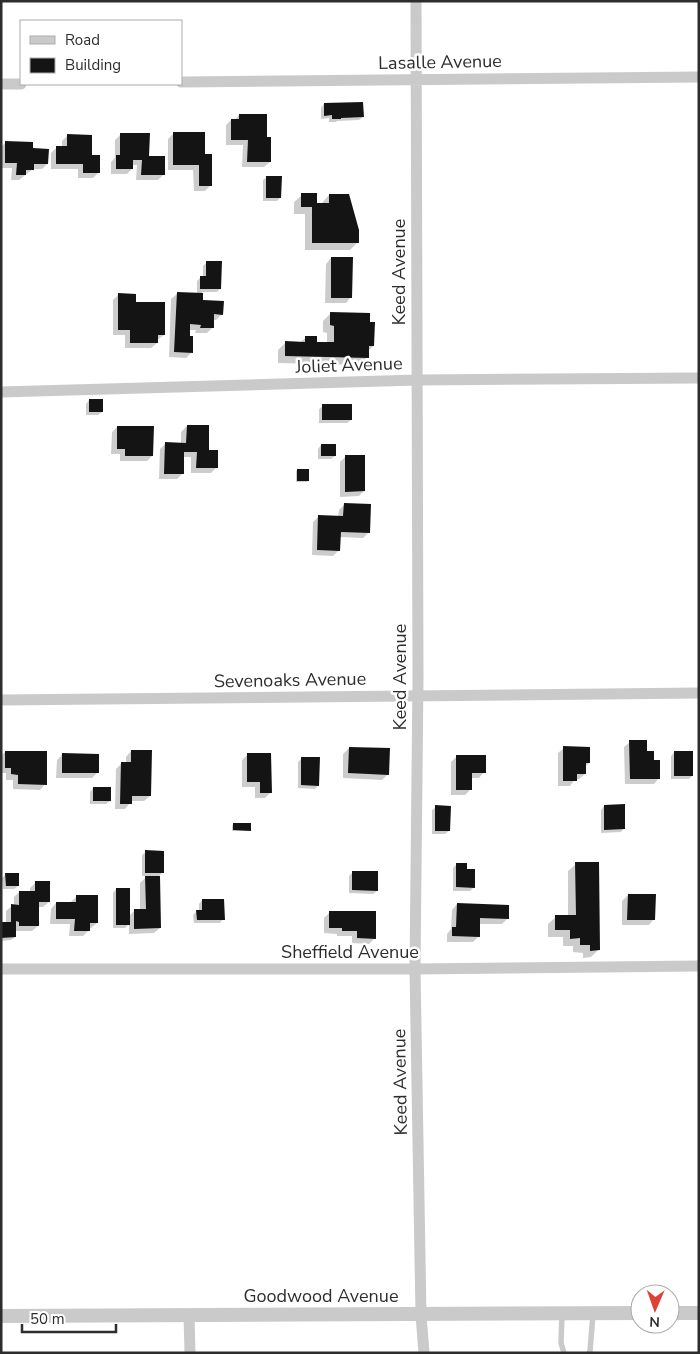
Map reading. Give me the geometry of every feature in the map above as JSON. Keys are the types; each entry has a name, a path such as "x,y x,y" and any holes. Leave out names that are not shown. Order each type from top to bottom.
{"street":[{"name":"Keed Avenue","path":"416,1 418,696 415,969 421,1314 424,1353"},
{"name":"Lasalle Avenue","path":"182,82 699,77"},
{"path":"1,84 20,84"},
{"name":"Joliet Avenue","path":"1,392 417,380 699,378"},
{"name":"Sevenoaks Avenue","path":"1,700 699,693"},
{"name":"Sheffield Avenue","path":"1,969 415,969 699,966"},
{"name":"Goodwood Avenue","path":"1,1316 630,1313"},
{"path":"680,1313 699,1313"},
{"path":"189,1315 190,1353"}],"lane":[{"path":"560,1353 562,1314"},
{"path":"589,1353 593,1314"},
{"path":"562,1343 564,1353"}],"building":[{"path":"363,102 364,117 332,119 332,115 324,116 324,103"},
{"path":"239,114 267,114 267,137 271,137 271,162 247,162 248,140 231,140 231,119 239,119"},
{"path":"173,132 205,132 205,154 212,154 212,186 199,186 199,165 173,165"},
{"path":"120,133 150,133 149,156 165,156 165,175 141,175 142,160 133,160 133,169 116,169 116,155 120,155"},
{"path":"67,134 92,135 92,155 100,155 100,173 83,173 83,164 56,164 56,146 67,146"},
{"path":"5,141 33,142 33,148 49,149 48,164 34,164 34,170 26,170 26,175 16,175 17,163 5,163"},
{"path":"266,176 282,176 281,198 266,198"},
{"path":"301,193 317,193 317,203 329,203 329,194 349,194 359,230 359,243 312,243 312,207 301,207"},
{"path":"331,257 353,257 352,298 331,298"},
{"path":"206,261 222,261 221,289 200,289 200,276 206,276"},
{"path":"177,292 203,293 203,300 224,301 223,315 214,314 214,328 200,328 201,325 190,324 190,336 193,336 193,353 174,352"},
{"path":"118,293 136,294 136,302 165,302 165,335 158,335 158,343 130,343 130,330 118,330"},
{"path":"330,312 370,313 370,322 375,322 374,346 369,346 369,358 285,356 285,341 305,342 305,336 317,336 317,342 334,342 334,326 330,325"},
{"path":"89,399 103,399 103,412 89,412"},
{"path":"322,404 352,404 352,420 322,420"},
{"path":"187,425 209,425 209,450 218,450 218,468 196,468 197,452 184,452 184,474 164,474 165,442 186,443"},
{"path":"117,426 154,426 153,456 125,456 125,449 117,449"},
{"path":"321,444 336,444 336,456 321,456"},
{"path":"345,455 365,455 365,491 345,492"},
{"path":"297,469 309,469 309,481 297,481"},
{"path":"344,503 371,504 370,533 341,532 340,551 317,550 318,515 343,516"},
{"path":"629,740 647,740 647,751 654,751 654,760 660,760 660,779 630,779"},
{"path":"563,746 590,747 590,763 586,763 586,774 577,774 577,781 563,781"},
{"path":"349,747 390,748 389,775 348,773"},
{"path":"131,750 152,750 151,796 132,796 132,804 120,804 121,762 131,762"},
{"path":"5,751 47,751 47,785 18,784 18,775 11,774 11,768 5,768"},
{"path":"674,751 693,751 693,776 674,776"},
{"path":"62,753 99,754 99,773 62,773"},
{"path":"247,753 271,753 272,793 260,793 260,782 247,782"},
{"path":"456,755 486,755 486,773 472,773 472,790 456,790"},
{"path":"301,757 320,757 319,786 301,785"},
{"path":"93,787 111,787 111,801 93,801"},
{"path":"625,804 625,829 604,830 604,805"},
{"path":"435,805 451,806 450,831 435,831"},
{"path":"233,823 251,823 251,831 233,830"},
{"path":"145,850 164,851 164,873 145,873"},
{"path":"575,862 599,862 600,950 590,951 590,945 580,945 580,938 570,939 570,930 555,930 555,915 576,915"},
{"path":"456,863 467,863 467,869 475,869 475,888 456,887"},
{"path":"352,871 378,871 378,891 352,890"},
{"path":"5,873 19,873 19,886 6,886"},
{"path":"145,876 160,876 161,928 134,929 134,909 146,909"},
{"path":"35,881 50,881 50,902 39,902 39,926 19,926 19,922 16,921 16,937 1,938 1,922 11,922 11,904 19,905 19,891 35,891"},
{"path":"116,888 130,888 130,925 116,925"},
{"path":"628,894 656,894 655,920 627,920"},
{"path":"76,895 98,895 98,923 90,923 90,931 74,931 75,919 56,919 56,902 76,902"},
{"path":"202,899 224,899 225,920 197,920 196,910 202,910"},
{"path":"457,903 509,905 509,919 480,918 480,937 452,936 452,927 456,927"},
{"path":"329,911 376,911 376,939 357,938 357,931 342,931 342,928 329,928"}]}
